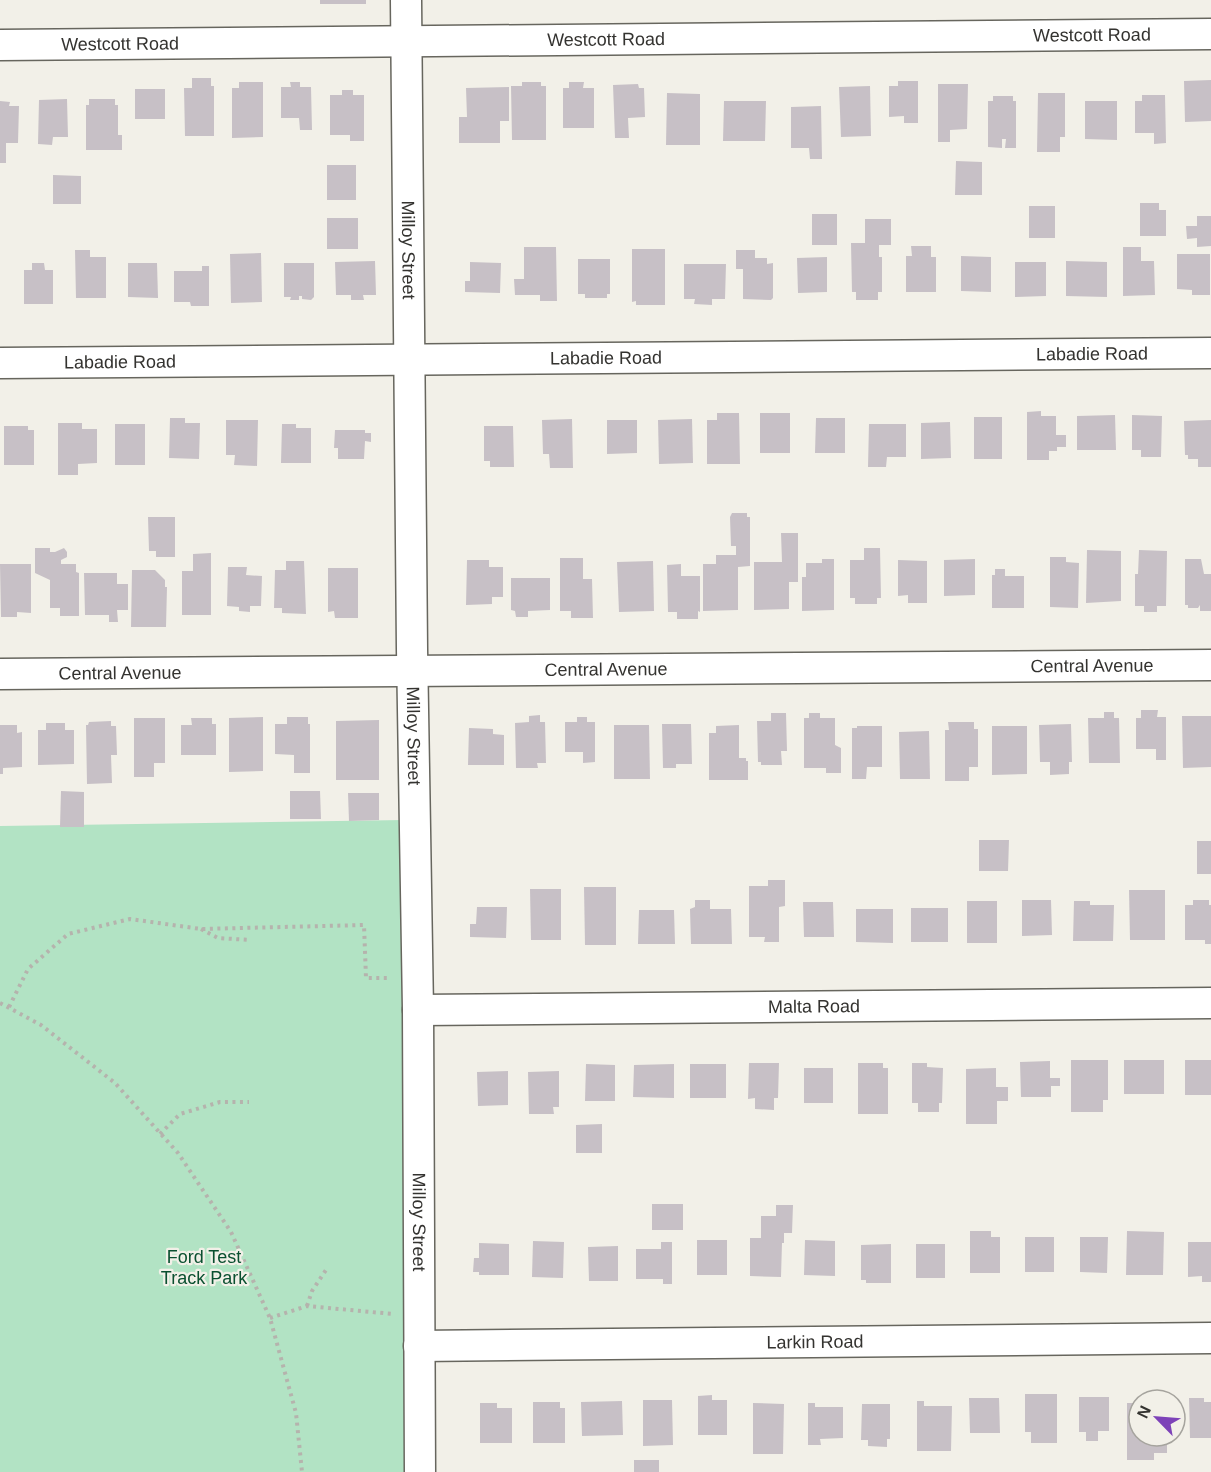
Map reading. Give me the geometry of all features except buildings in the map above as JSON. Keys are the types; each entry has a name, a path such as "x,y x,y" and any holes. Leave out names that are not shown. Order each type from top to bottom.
{"street":[{"name":"Milloy Street","path":"406,0 412,670 418,1010 420,1472"},
{"name":"Westcott Road","path":"0,45 1211,34"},
{"name":"Labadie Road","path":"0,363 1211,353"},
{"name":"Central Avenue","path":"0,674 1211,664"},
{"name":"Malta Road","path":"418,1010 1211,1003"},
{"name":"Larkin Road","path":"419,1346 1211,1338"}],"path":[{"path":"9,1007 28,969 68,934 130,919 201,929 364,925 366,978 399,977"},
{"path":"201,929 218,938 250,940"},
{"path":"0,1003 41,1025 115,1083 178,1153 231,1232 270,1318 296,1413 302,1472"},
{"path":"160,1134 180,1114 220,1102 249,1102"},
{"path":"307,1306 312,1291 328,1267"},
{"path":"270,1318 307,1306 402,1315"}],"green space":[{"name":"Ford Test Track Park","path":"404,820 409,1472 0,1472 0,826"}]}
